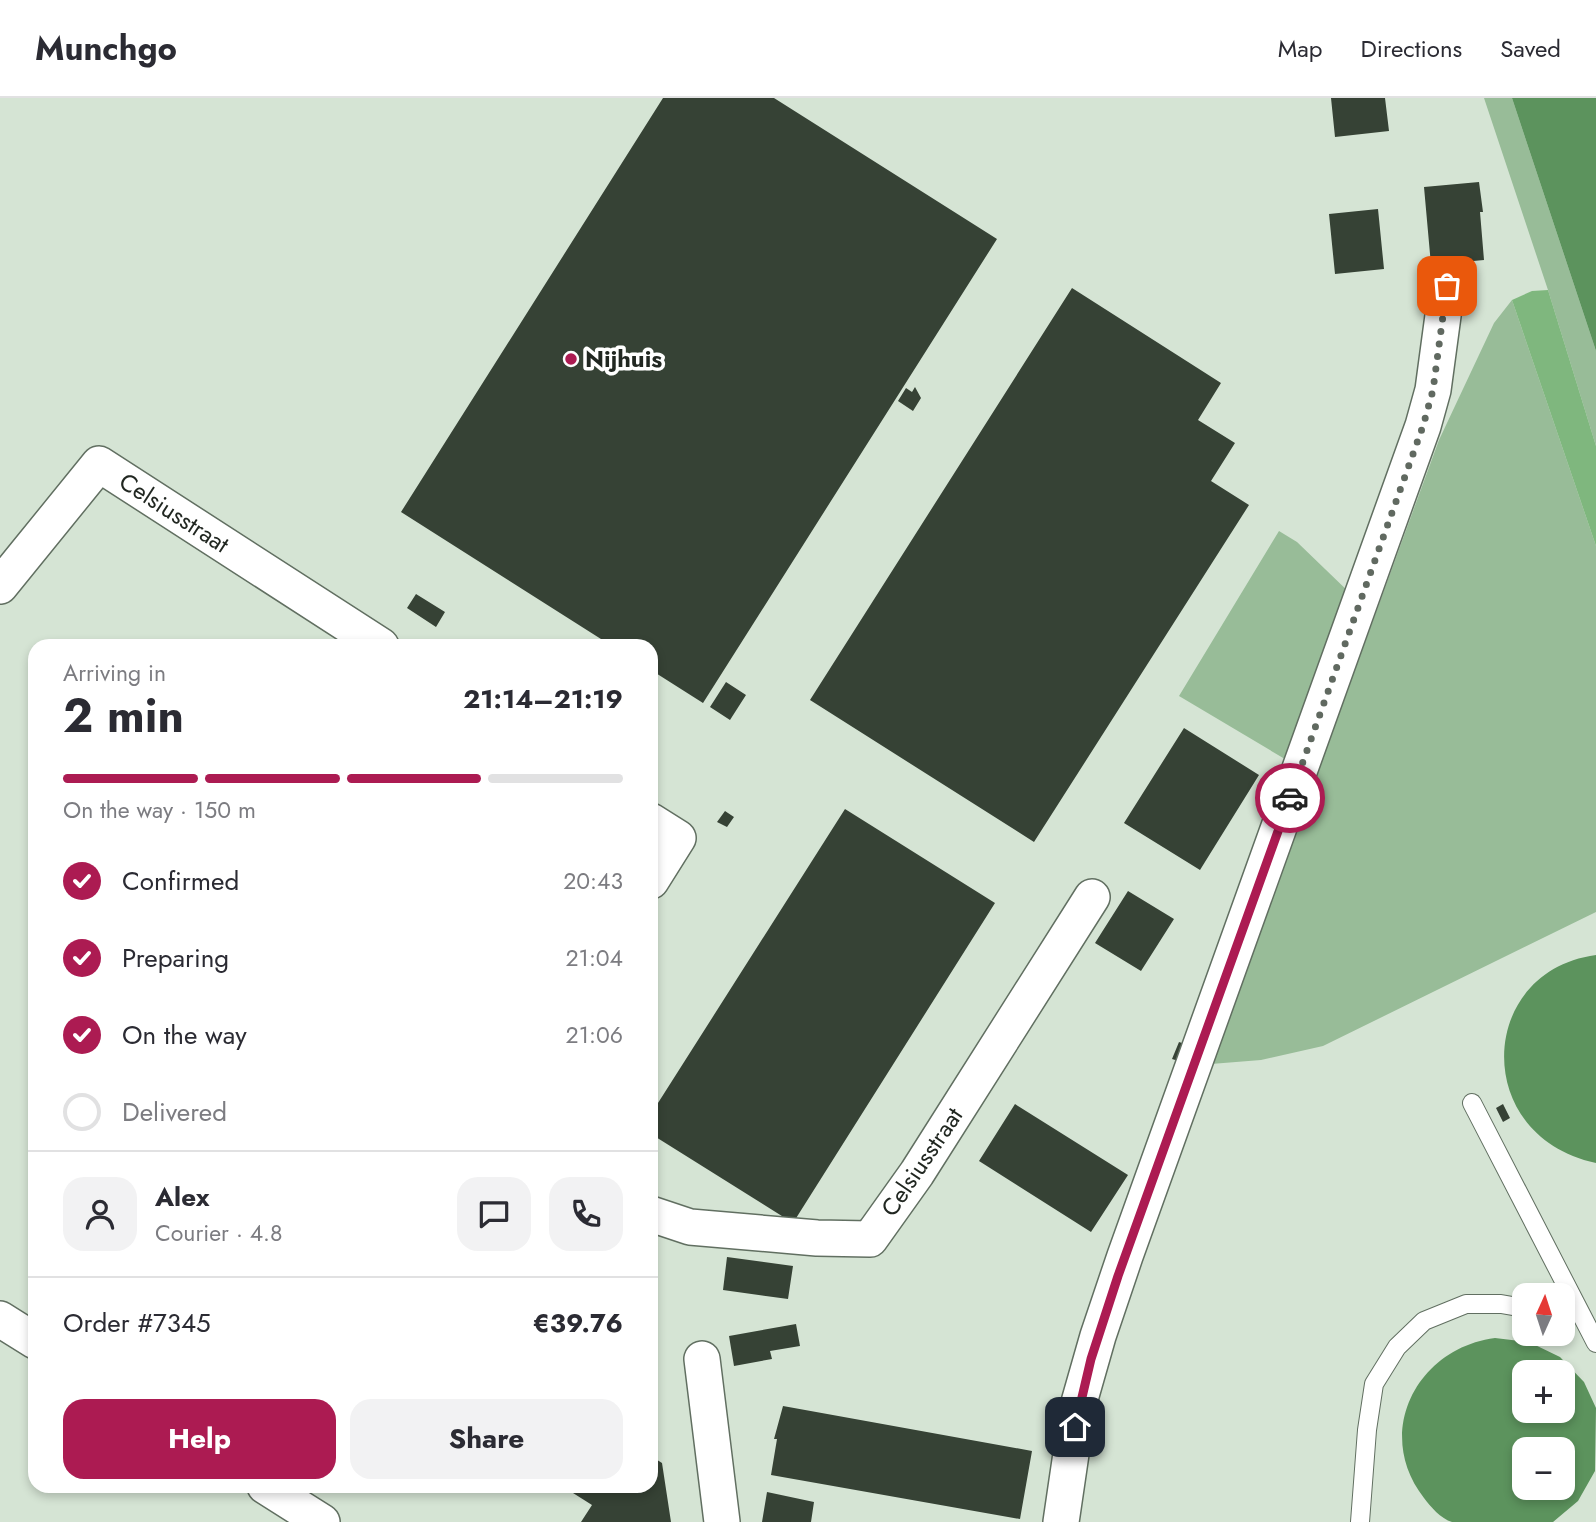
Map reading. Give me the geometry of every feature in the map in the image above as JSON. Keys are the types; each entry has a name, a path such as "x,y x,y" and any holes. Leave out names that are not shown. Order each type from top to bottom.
{"street":[{"path":"1061,1522 1079,1406 1098,1336 1423,426 1433,390 1447,286"},
{"name":"Celsiusstraat","path":"0,586 99,464 371,639"},
{"path":"658,825 678,838 658,870"},
{"name":"Celsiusstraat","path":"658,1216 690,1227 817,1238 870,1239 917,1173 1093,897"},
{"path":"0,1319 28,1337"},
{"path":"702,1359 722,1522"},
{"path":"276,1493 321,1522"}],"lane":[{"path":"1472,1103 1596,1343"},
{"path":"1360,1522 1367,1430 1374,1384 1397,1347 1424,1321 1466,1304 1512,1306"},
{"path":"1575,1319 1585,1323"}],"shaded area":[{"path":"1484,98 1512,98 1596,351 1596,446 1548,290"},
{"path":"1512,98 1596,98 1596,351"},
{"path":"1548,290 1596,446 1596,546 1512,300 1532,291"},
{"path":"1512,300 1596,546 1596,912 1323,1046 1261,1060 1211,1064 1439,440 1494,323"},
{"path":"1279,531 1297,542 1353,596 1295,765 1179,696"},
{"path":"1596,955 1596,1163 1555,1147 1526,1122 1509,1090 1504,1055 1510,1021 1528,991 1556,967"},
{"path":"1495,1338 1512,1340 1512,1346 1537,1346 1560,1357 1563,1360 1512,1360 1512,1423 1575,1423 1575,1373 1584,1382 1596,1408 1595,1471 1578,1501 1553,1522 1452,1522 1440,1515 1424,1498 1409,1473 1403,1447 1403,1421 1411,1397 1425,1376 1444,1358 1467,1345"}],"building":[{"path":"663,98 774,98 997,239 703,703 658,674 658,639 601,639 401,512"},
{"path":"1331,98 1385,98 1389,131 1335,137"},
{"path":"1479,182 1484,260 1431,265 1424,187"},
{"path":"1378,209 1384,269 1335,274 1329,214"},
{"path":"1072,288 1221,383 1198,420 1235,443 1211,481 1249,505 1034,842 810,700"},
{"path":"915,387 921,398 913,411 898,401 906,388 912,392"},
{"path":"416,594 445,612 436,627 407,608"},
{"path":"726,682 746,695 730,720 710,707"},
{"path":"1184,728 1259,775 1200,870 1124,823"},
{"path":"845,809 995,903 793,1223 658,1138 658,1103"},
{"path":"725,811 734,817 727,827 717,822"},
{"path":"1128,891 1174,919 1141,971 1095,943"},
{"path":"1179,1042 1191,1046 1185,1063 1172,1059"},
{"path":"1015,1104 1128,1175 1091,1232 979,1161"},
{"path":"1503,1104 1510,1118 1503,1122 1496,1108"},
{"path":"727,1257 793,1266 788,1299 723,1290"},
{"path":"796,1324 800,1346 770,1351 772,1359 734,1366 729,1336"},
{"path":"783,1406 1032,1451 1020,1519 771,1475 777,1439 774,1439"},
{"path":"658,1460 662,1463 671,1522 581,1522 592,1505 573,1493 658,1493"},
{"path":"767,1492 814,1502 811,1522 762,1522"}],"way so far":[{"path":"1290,798 1423,426 1433,390 1447,286"}],"place":[{"name":"Nijhuis","path":"571,359"}],"route":[{"path":"1075,1427 1091,1359 1118,1276 1290,798"}]}
